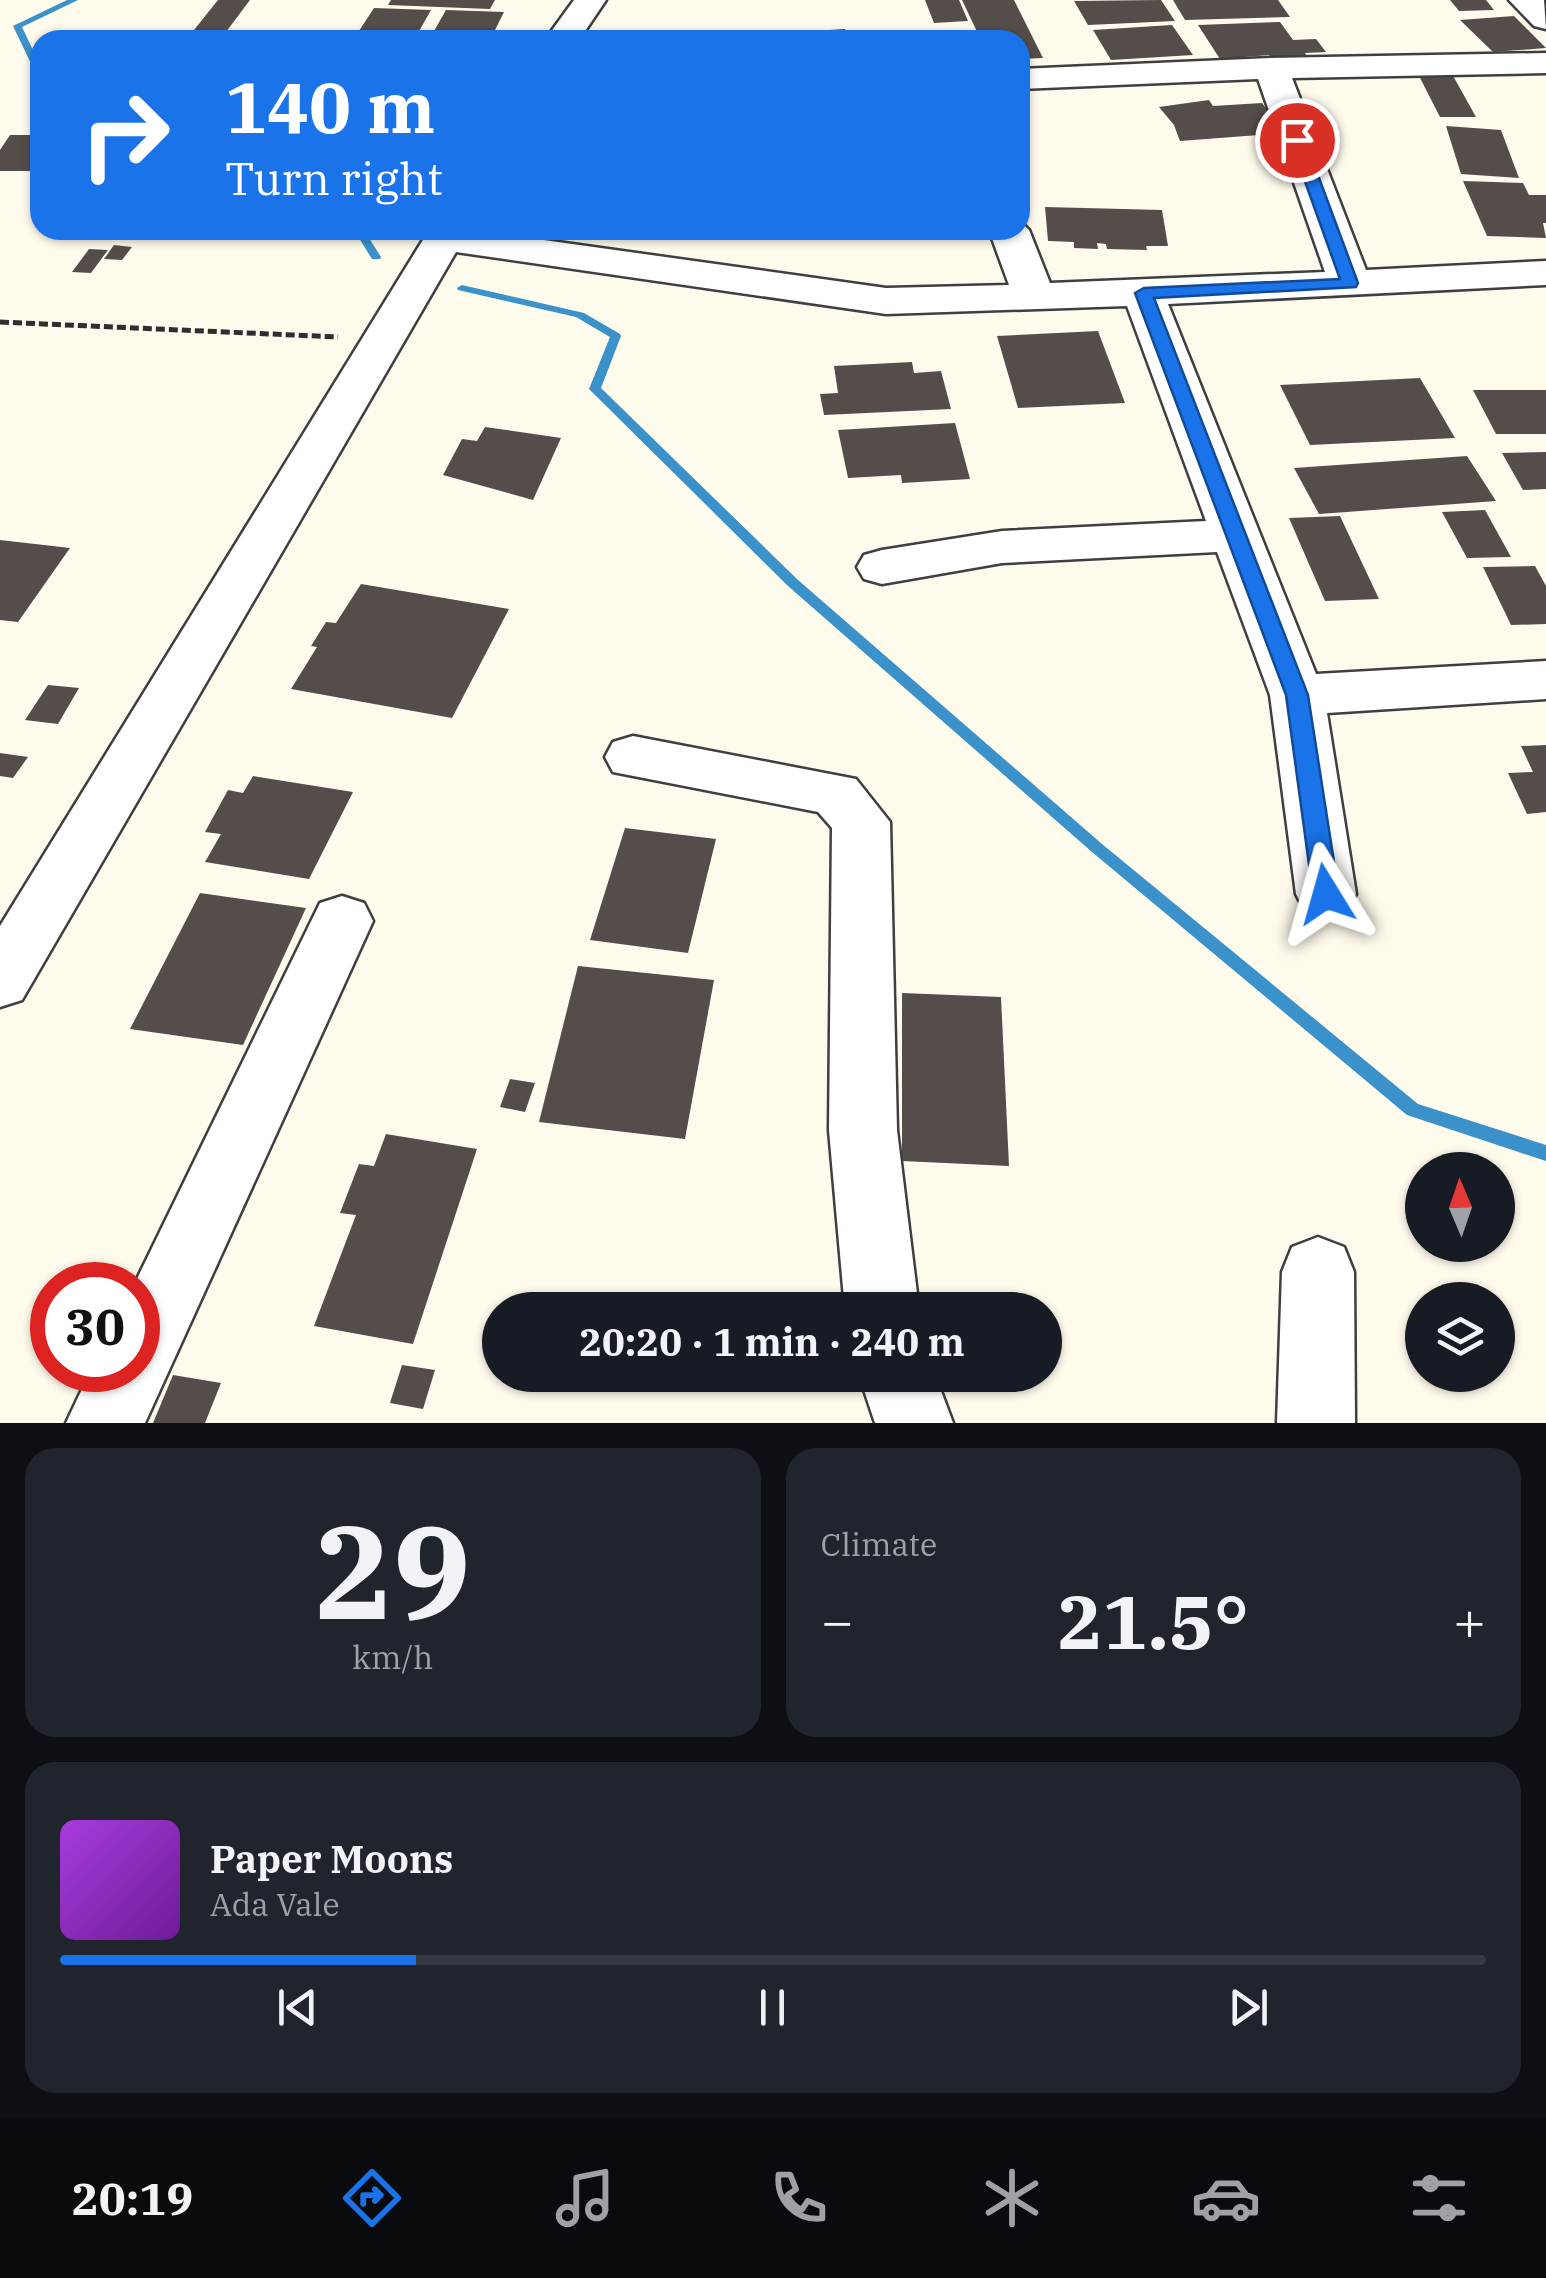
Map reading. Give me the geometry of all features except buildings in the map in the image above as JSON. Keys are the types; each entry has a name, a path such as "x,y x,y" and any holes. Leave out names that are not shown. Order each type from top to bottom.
{"street":[{"path":"569,30 590,0"},
{"path":"1525,0 1546,19"},
{"path":"1030,79 1271,68 1546,63"},
{"path":"1271,68 1350,283"},
{"path":"0,981 443,240"},
{"path":"484,240 829,296 886,301 1546,274"},
{"path":"1013,240 1034,296"},
{"path":"1144,293 1297,695 1326,894"},
{"path":"882,566 1002,548 1236,535"},
{"path":"1297,695 1546,680"},
{"path":"632,757 836,794 860,822 863,1130 880,1292"},
{"path":"160,1310 342,921"},
{"path":"1316,1423 1318,1272"},
{"path":"105,1423 120,1392"},
{"path":"903,1392 914,1423"}],"path":[{"path":"0,322 385,338"}],"waterway":[{"path":"30,53 17,26 74,0"},
{"path":"365,240 376,257"},
{"path":"462,288 580,315 616,336 595,389 793,583 1097,848 1413,1110 1546,1153"}],"route":[{"path":"1297,140 1350,283 1144,293 1297,695 1326,894"}]}
